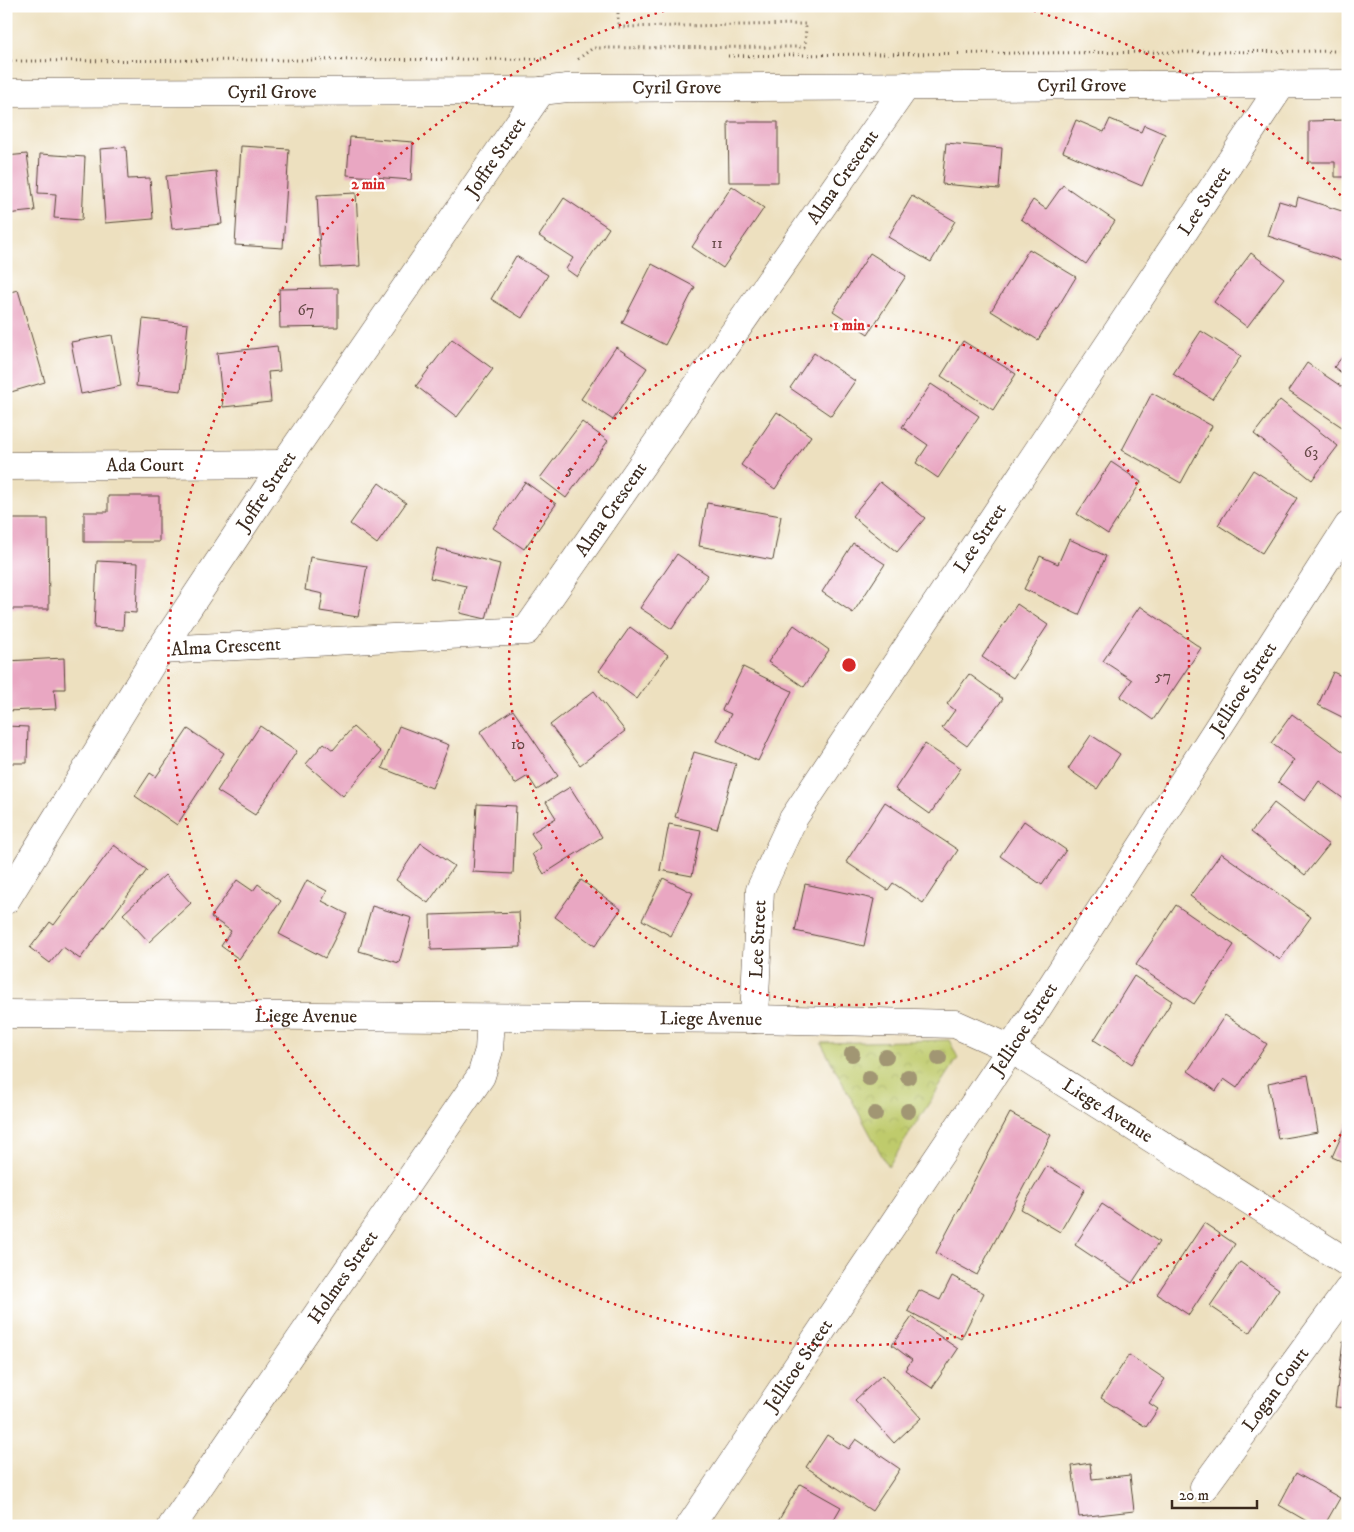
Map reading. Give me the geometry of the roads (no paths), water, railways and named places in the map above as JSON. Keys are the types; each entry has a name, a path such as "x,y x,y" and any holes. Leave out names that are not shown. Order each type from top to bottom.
{"street":[{"name":"Lee Street","path":"754,1019 760,890 793,819 1282,84"},
{"name":"Cyril Grove","path":"6,93 541,91 567,88 1348,84"},
{"name":"Alma Crescent","path":"160,650 526,632 906,86"},
{"name":"Joffre Street","path":"6,900 160,650 284,464 541,91"},
{"name":"Ada Court","path":"6,466 284,464"},
{"name":"Jellicoe Street","path":"690,1526 1011,1049 1348,526"},
{"name":"Liege Avenue","path":"6,1014 754,1019 955,1024 1011,1049 1348,1263"},
{"name":"Holmes Street","path":"177,1524 480,1076 489,1050 491,1018"},
{"name":"Logan Court","path":"1204,1487 1348,1290"}]}
